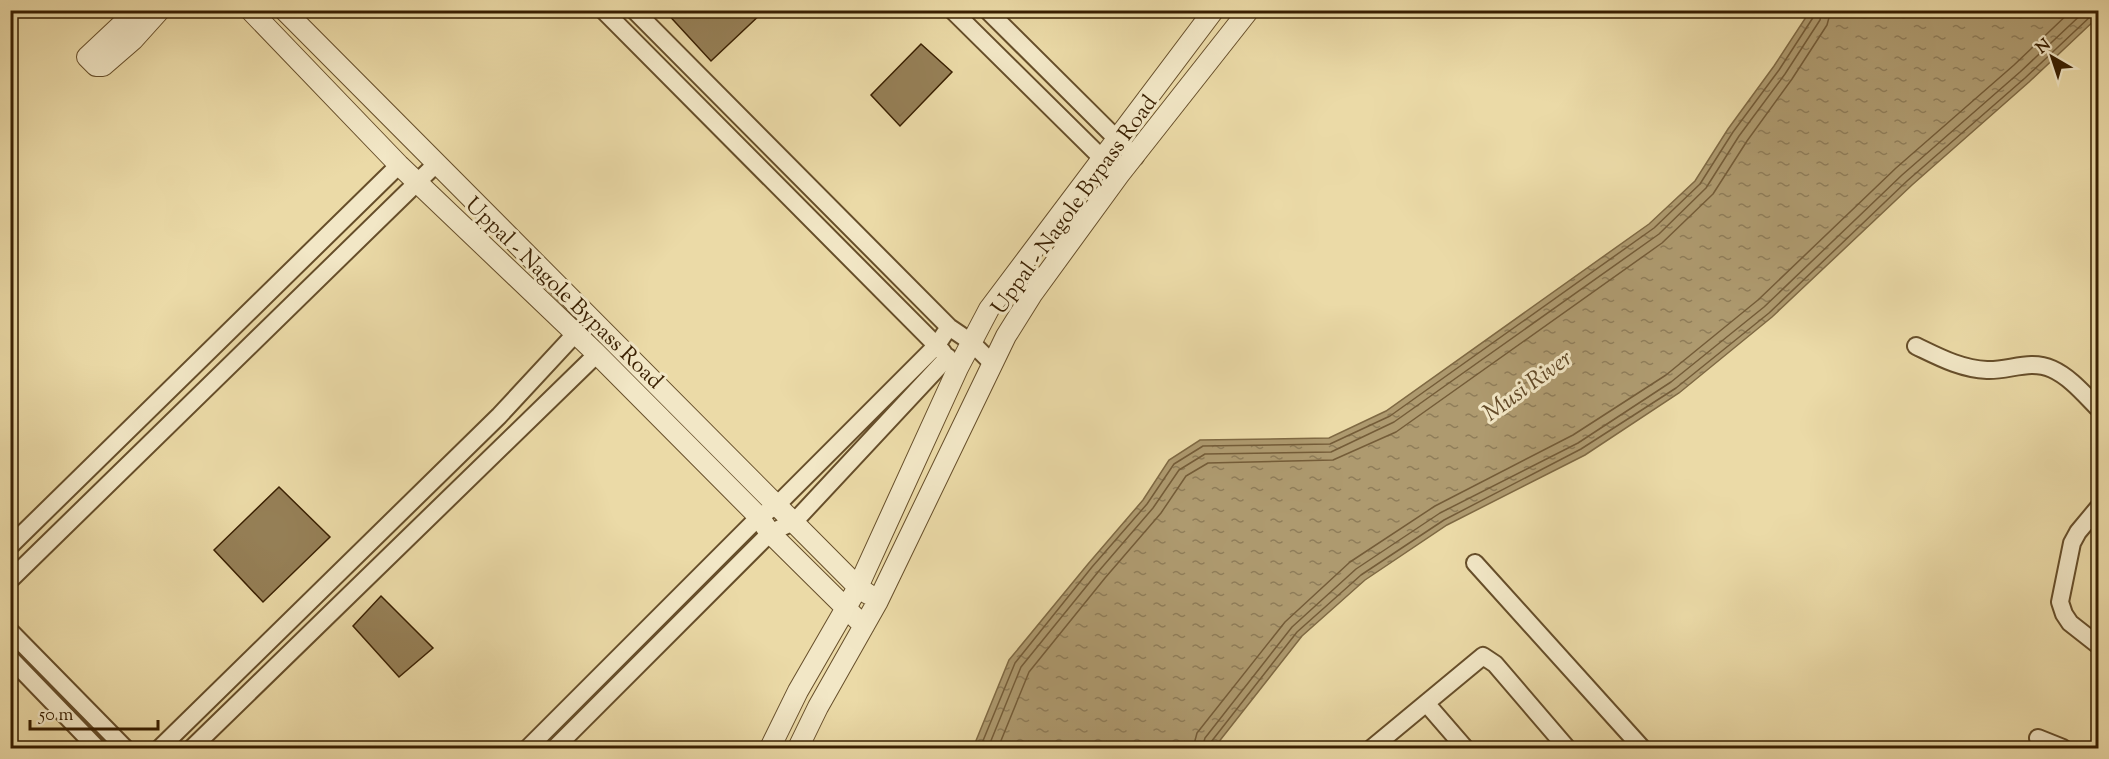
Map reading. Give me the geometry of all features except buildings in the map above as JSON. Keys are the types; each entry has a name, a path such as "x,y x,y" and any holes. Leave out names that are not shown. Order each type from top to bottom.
{"street":[{"path":"137,10 87,57 96,66 103,66 133,40 160,10"},
{"name":"Uppal - Nagole Bypass Road","path":"250,10 399,165 576,333 759,517 770,533 864,626"},
{"name":"Uppal - Nagole Bypass Road","path":"284,10 795,521 858,587 878,601"},
{"path":"603,10 947,357"},
{"path":"634,10 949,327 971,342 992,363"},
{"path":"952,10 1119,175"},
{"path":"987,10 1135,157"},
{"name":"Uppal - Nagole Bypass Road","path":"770,748 798,691 858,587 947,357 971,342 989,309 1214,10"},
{"name":"Uppal - Nagole Bypass Road","path":"798,748 878,601 1006,336 1033,293 1119,175 1250,10"},
{"path":"10,580 436,164"},
{"path":"10,546 399,165"},
{"path":"896,304 934,312"},
{"path":"555,748 770,533 795,521 947,357 949,327"},
{"path":"160,748 499,416 576,333"},
{"path":"1916,346 1949,362 1970,368 1989,370 2030,364 2050,368 2065,376 2098,408"},
{"path":"192,748 597,354"},
{"path":"528,748 759,517 777,505 947,357"},
{"path":"2098,508 2072,543 2060,602 2070,623 2098,645"},
{"path":"1474,563 1641,748"},
{"path":"10,631 125,748"},
{"path":"1372,748 1483,656 1495,664 1567,748"},
{"path":"10,658 97,748"},
{"path":"1426,703 1464,748"},
{"path":"2038,738 2063,748"}],"water":[{"name":"Musi River","path":"2098,10 2098,17 2029,82 1912,185 1772,317 1679,393 1585,455 1447,525 1365,580 1302,636 1214,748 973,748 1009,660 1143,500 1169,460 1200,440 1329,438 1386,411 1649,224 1695,181 1728,129 1774,66 1810,11"}]}
